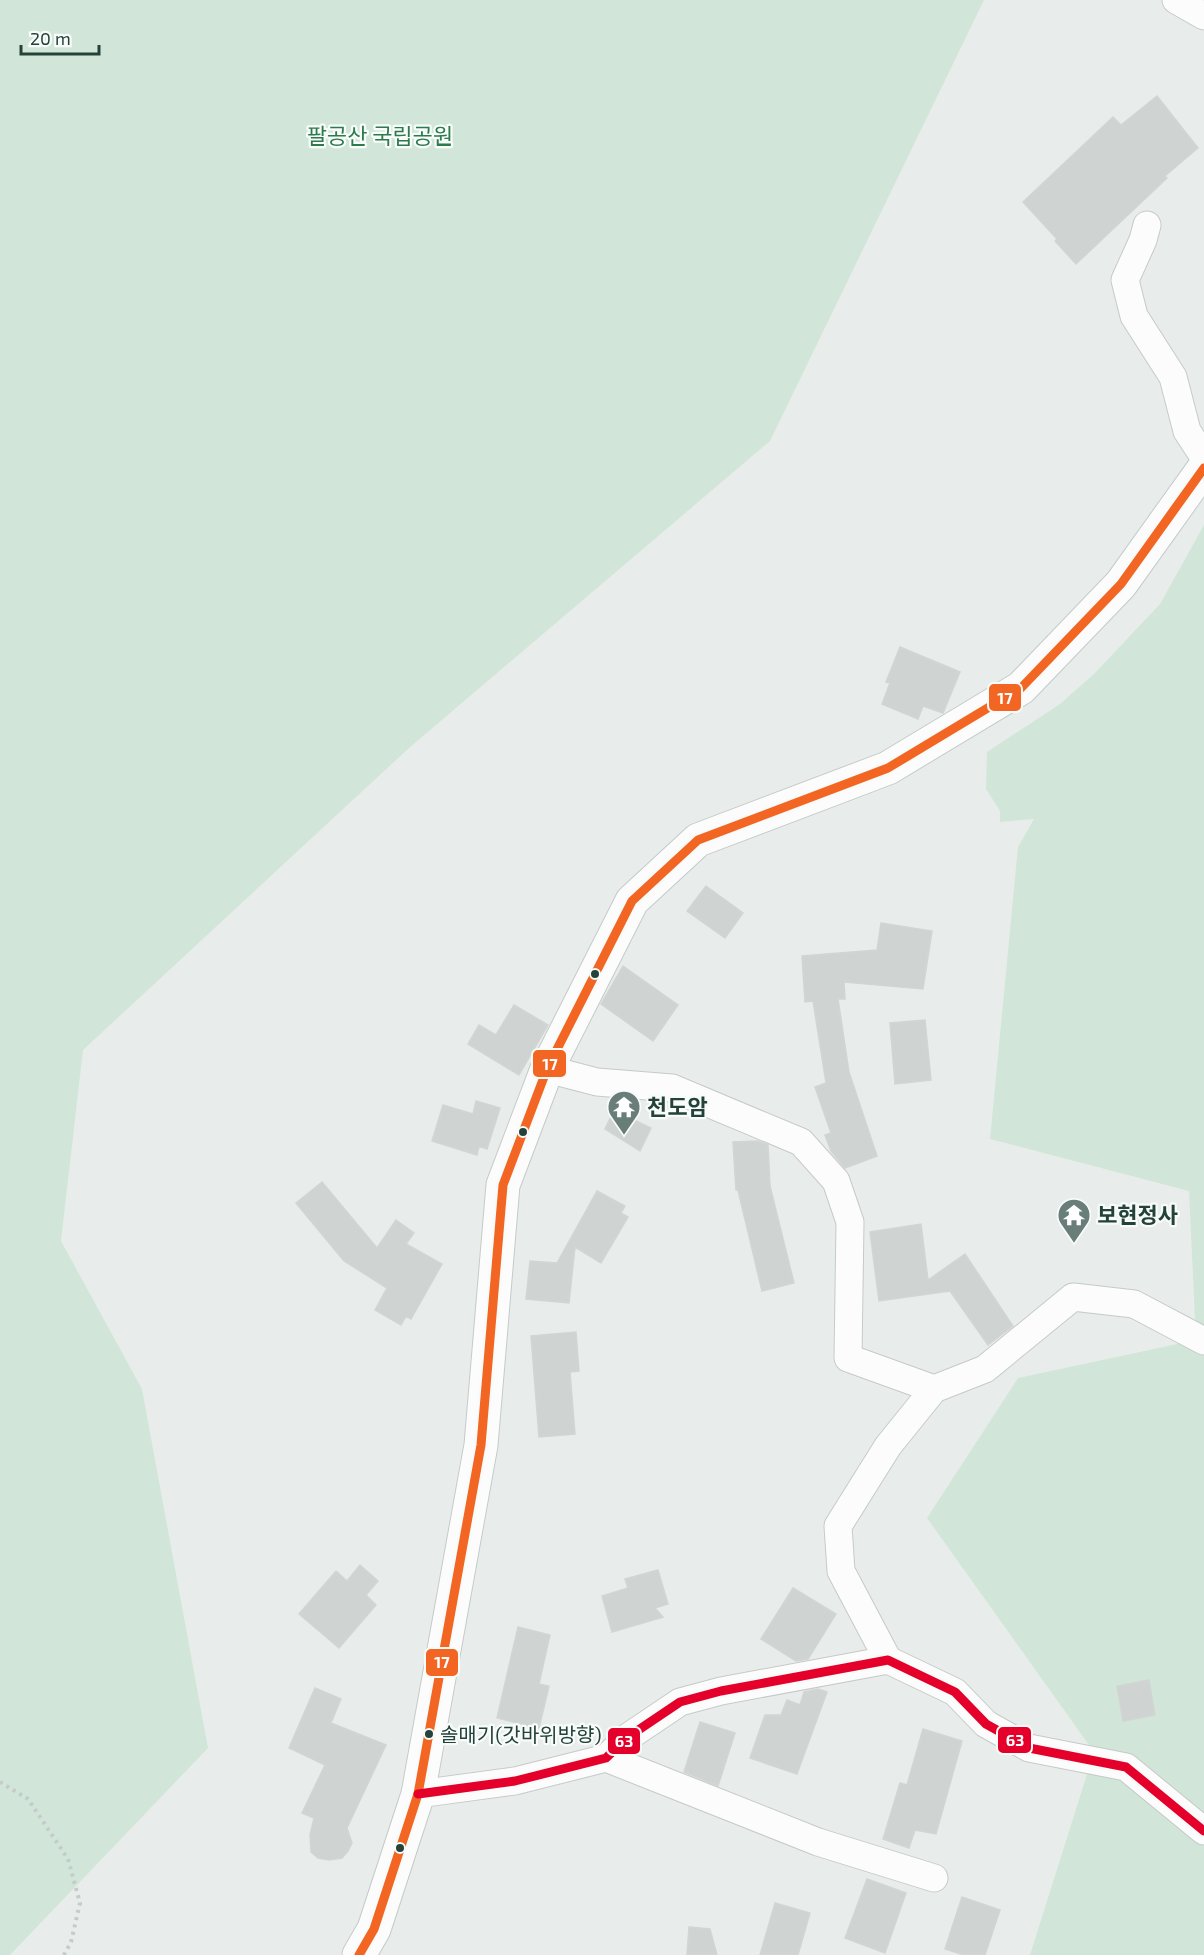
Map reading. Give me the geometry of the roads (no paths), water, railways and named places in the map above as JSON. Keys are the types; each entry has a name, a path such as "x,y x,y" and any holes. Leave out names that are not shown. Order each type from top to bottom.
{"street":[{"path":"1176,0 1204,16"},
{"path":"1147,225 1143,240 1125,280 1134,316 1173,377 1187,431 1204,458"},
{"path":"359,1955 374,1929 418,1794 482,1445 503,1185 547,1069 632,901 698,840 888,768 1022,688 1121,584 1204,468"},
{"path":"547,1069 597,1082 672,1088 801,1142 836,1181 850,1222 848,1358 934,1389"},
{"path":"888,1660 841,1571 838,1526 888,1446 934,1389 985,1369 1073,1297 1134,1304 1204,1341"},
{"path":"418,1794 515,1781 606,1758 628,1737 680,1702 721,1691 888,1660 955,1692 986,1724 1029,1748 1126,1767 1204,1831"},
{"path":"606,1758 818,1842 934,1878"}],"place":[{"name":"천도암","path":"624,1136"},
{"name":"보현정사","path":"1074,1244"},
{"name":"솔매기(갓바위방향)","path":"429,1734"}],"park label":[{"name":"팔공산 국립공원","path":"380,136"}]}
